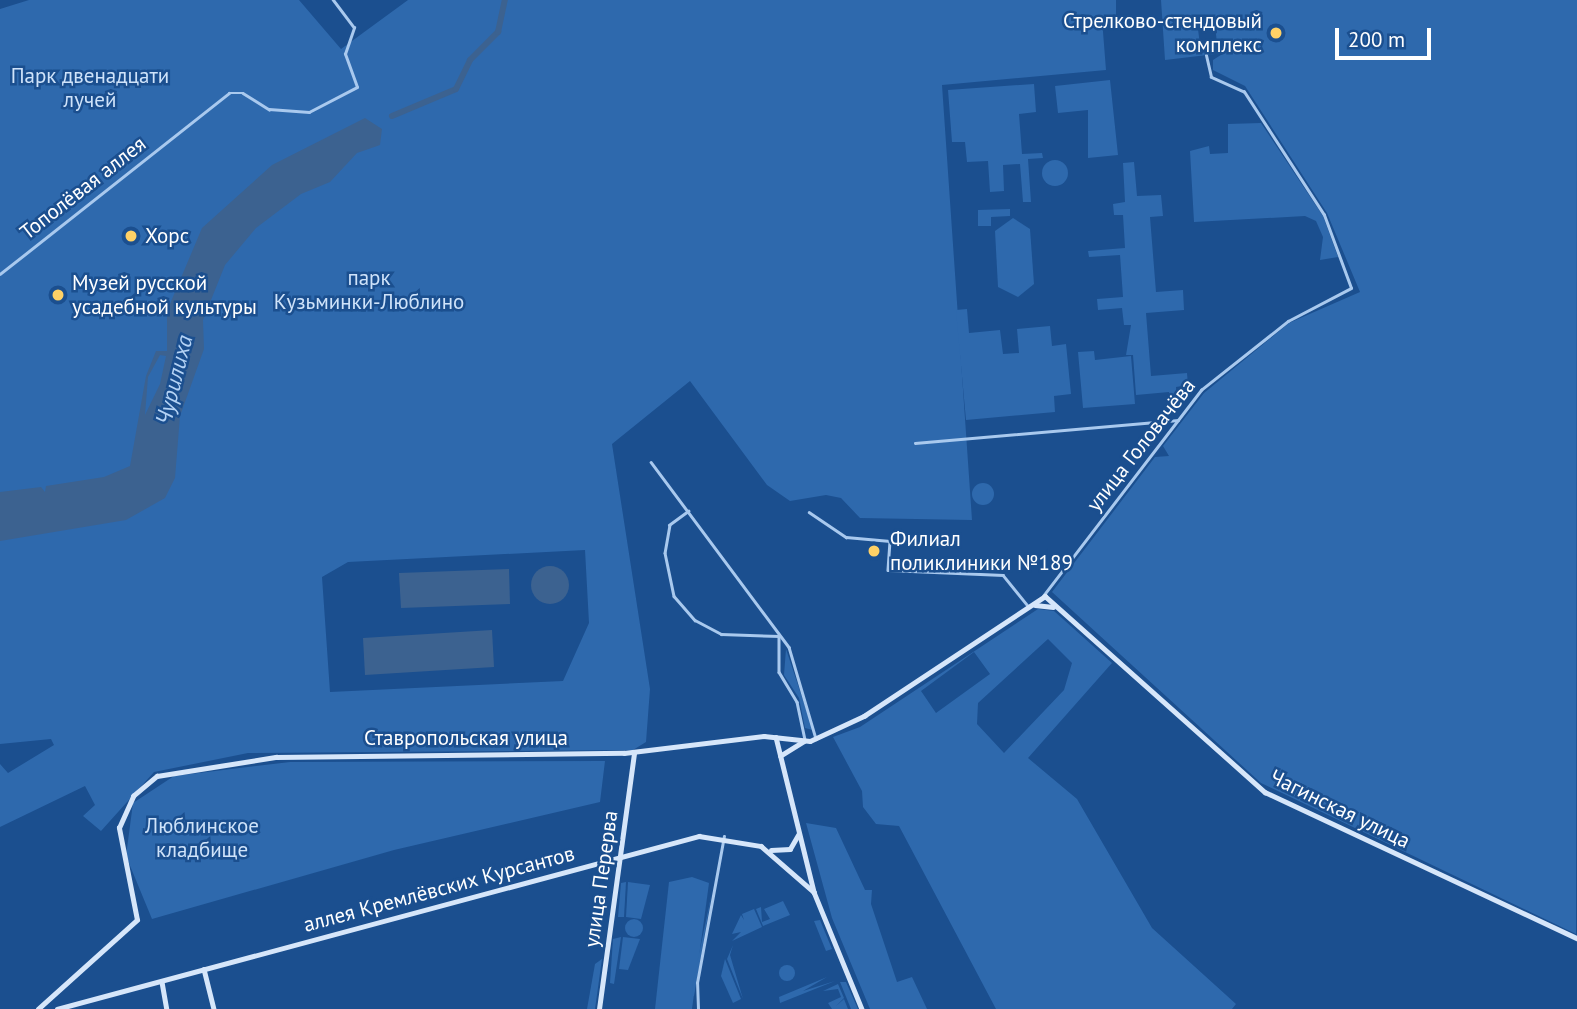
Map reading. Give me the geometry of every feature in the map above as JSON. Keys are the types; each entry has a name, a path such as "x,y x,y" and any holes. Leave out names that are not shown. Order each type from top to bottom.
{"street":[{"name":"Тополёвая аллея","path":"0,274 229,93 243,93 269,109 309,111 357,87 345,54 354,28 333,0"},
{"name":"улица Головачёва","path":"1045,601 1049,590 1178,419 1257,343 1351,288 1324,215 1244,92 1212,77 1206,56"},
{"path":"915,443 1178,419"},
{"path":"652,462 789,647 816,739"},
{"path":"689,511 670,525 665,553 674,596 695,620 721,634 779,636"},
{"path":"809,512 846,537 890,541 888,570 1003,575 1031,607"},
{"name":"Ставропольская улица","path":"38,1009 137,920 119,828 133,796 157,776 286,756 634,753 776,737 805,741 816,739 864,716 1031,607 1045,601"},
{"name":"Чагинская улица","path":"1045,601 1265,792 1577,938"},
{"path":"779,636 779,672 796,700 805,741 784,748 780,757"},
{"path":"776,737 814,892 862,1009"},
{"name":"улица Перерва","path":"598,1009 634,753"},
{"path":"766,849 790,849 799,833"},
{"name":"аллея Кремлёвских Курсантов","path":"57,1009 699,836 724,836 766,849 814,892"},
{"path":"698,1009 698,974 724,836"},
{"path":"204,969 214,1009"},
{"path":"162,982 167,1009"},
{"path":"47,1001 48,1009"}],"green space":[{"name":"парк Кузьминки-Люблино","path":"29,0 299,0 341,49 408,0 1116,0 1116,16 1102,19 1106,70 942,85 972,520 860,518 841,498 826,495 790,501 767,485 690,381 612,444 650,689 646,742 633,750 248,753 154,772 101,831 83,816 95,805 85,786 0,827 0,764 8,773 54,745 51,739 0,744 0,9","holes":["585,550 589,623 563,681 330,692 322,577 348,562"]},
{"path":"1161,0 1577,0 1576,934 1261,783 1052,592 1155,457 1169,456 1163,446 1204,393 1289,323 1360,292 1327,213 1245,86 1213,70 1213,60 1224,53 1165,60","holes":["1214,18 1218,51 1201,53 1197,21"]},
{"path":"1110,80 1118,155 1088,158 1088,110 1058,113 1055,86"},
{"path":"1034,84 1036,112 1019,114 1022,154 1042,153 1043,158 1028,159 1031,202 1023,202 1020,164 1003,165 1004,191 990,192 988,161 967,162 965,142 952,142 948,90"},
{"path":"1261,123 1323,216 1338,257 1320,260 1323,237 1316,221 1305,216 1194,222 1190,151 1209,146 1210,154 1228,153 1228,124"},
{"path":"1055,160 1064,164 1068,173 1064,182 1055,186 1046,182 1042,173 1046,164"},
{"path":"1134,162 1137,196 1161,195 1163,216 1150,217 1156,292 1183,290 1184,310 1146,313 1151,376 1187,373 1188,385 1176,387 1177,401 1170,401 1169,392 1136,395 1133,355 1126,355 1131,325 1124,325 1122,308 1098,310 1097,299 1123,297 1120,255 1089,257 1088,251 1125,248 1123,215 1114,215 1113,204 1125,202 1123,163"},
{"path":"1010,209 1010,216 991,217 991,226 978,226 978,210"},
{"path":"1013,218 1030,229 1034,284 1018,297 998,287 995,231"},
{"path":"967,309 969,333 1000,330 1003,354 1019,353 1017,329 1050,326 1052,346 1066,344 1071,394 1054,396 1055,412 966,420 956,310"},
{"path":"1094,351 1095,360 1131,356 1135,404 1083,408 1078,352"},
{"path":"983,483 991,486 994,494 991,502 983,505 975,502 972,494 975,486"},
{"path":"1038,609 1054,611 1112,663 1028,758 1077,799 1152,928 1236,1004 1232,1009 996,1009 899,826 876,824 863,807 862,791 833,737 860,727","holes":["1048,639 1072,663 1064,690 1004,753 977,724 978,703","974,652 990,674 936,713 921,691"]},
{"path":"786,649 813,730 805,728 799,698 784,675"},
{"name":"Люблинское кладбище","path":"605,761 600,802 394,850 152,919 126,856 133,803 174,776 290,762"},
{"path":"806,823 836,828 865,890 872,890 871,904 897,982 912,977 927,1009 870,1009 832,918"},
{"path":"692,877 709,883 692,1009 655,1009 669,882"},
{"path":"626,882 624,917 618,917 621,883"},
{"path":"628,882 650,885 641,919 626,917"},
{"path":"712,892 694,996 692,996 693,982"},
{"path":"783,901 790,915 763,926 756,909 761,907 762,922 770,919 764,909"},
{"path":"754,909 762,927 732,941 741,932 732,934 741,915 744,920 742,914"},
{"path":"634,919 640,922 643,928 640,934 634,937 628,934 625,928 628,922"},
{"path":"820,920 832,949 826,951 814,921"},
{"path":"621,937 614,984 610,983 613,939"},
{"path":"623,937 640,939 628,970 619,969"},
{"path":"733,945 730,955 743,999 727,959"},
{"path":"602,959 595,1009 587,1009 595,964"},
{"path":"725,959 741,999 733,1003 721,976"},
{"path":"787,965 795,973 787,981 779,973"},
{"path":"827,977 803,991 835,981 780,1003 779,997"},
{"path":"840,982 846,982 858,1009 851,1009"},
{"path":"838,984 844,998 836,1006 844,999 848,1009 832,1009 828,1003 841,997 838,989 823,991"}],"water":[{"path":"365,118 382,129 380,145 357,153 330,182 301,194 256,228 225,265 203,320 204,349 180,416 175,478 165,498 126,520 0,541 0,492 41,487 45,492 46,486 104,477 130,466 146,376 156,351 167,351 167,311 202,228 272,165","holes":["160,355 166,356 160,384 145,415 148,377"]},
{"path":"550,566 563,572 569,585 563,598 550,604 537,598 531,585 537,572"},
{"path":"509,569 510,604 401,608 399,573"},
{"path":"492,630 494,667 365,675 363,638"}],"waterway":[{"name":"Чурилиха","path":"392,116 456,89 470,60 498,32 505,0"}],"place":[{"name":"Стрелково-стендовый комплекс","path":"1276,33"},
{"name":"Хорс","path":"131,236"},
{"name":"Музей русской усадебной культуры","path":"58,295"},
{"name":"Филиал поликлиники №189","path":"874,551"}],"park label":[{"name":"Парк двенадцати лучей","path":"90,88"}]}
